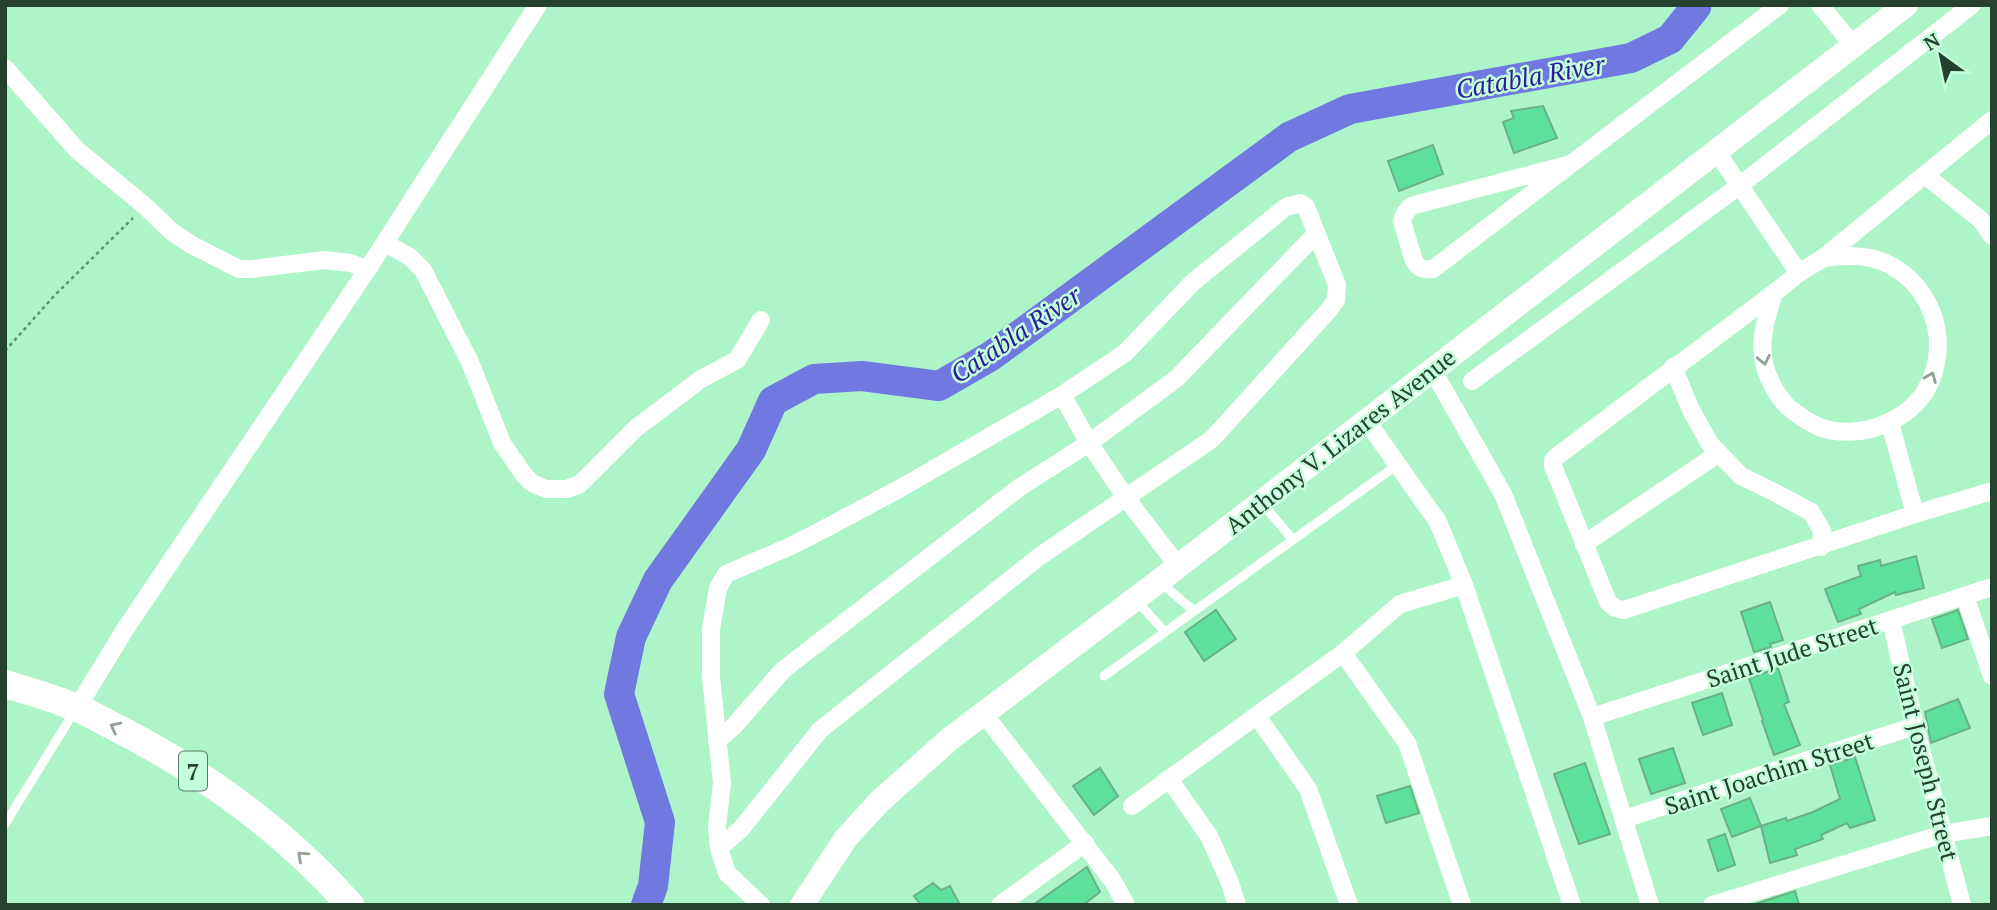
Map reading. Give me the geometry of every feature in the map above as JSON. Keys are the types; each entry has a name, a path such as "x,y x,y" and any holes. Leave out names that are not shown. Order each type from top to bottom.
{"main road":[{"name":"Anthony V. Lizares Avenue","path":"802,905 846,838 880,801 951,738 1906,5"},
{"name":"7","path":"5,684 77,708 145,742 226,793 299,854 350,905"}],"street":[{"path":"77,708 124,631 385,243 538,5"},
{"path":"1572,164 1411,206 1402,221 1414,261 1424,270 1433,269 1572,164 1780,5"},
{"path":"1820,5 1853,45"},
{"path":"1472,381 1739,186 1972,5"},
{"path":"5,68 77,150 145,206 171,232 190,244 239,269 324,260 351,263 367,270"},
{"path":"1992,120 1823,258 1799,272 1553,461 1555,473 1608,602 1615,608 1625,610 1992,491"},
{"path":"1716,151 1799,272"},
{"path":"1926,176 1981,220 1992,236"},
{"path":"719,848 741,829 820,730 1040,556 1212,439 1336,300 1336,285 1306,207 1300,203 1286,207 1193,282 1125,353 1062,395 840,521 726,574 718,588 711,629 711,677 722,783 717,827 719,848 727,873 761,905"},
{"path":"717,741 734,726 783,670 1020,486 1089,443 1177,378 1315,235"},
{"path":"385,243 410,257 422,270 470,362 502,443 524,475 546,489 567,489 580,484 636,428 701,379 737,360 761,320"},
{"path":"1774,293 1764,321 1761,350 1768,378 1783,403 1806,421 1833,431 1862,432 1890,423 1914,405 1931,381 1939,352 1937,323 1925,296 1905,274 1880,260 1850,255 1823,258"},
{"path":"1673,367 1691,410 1710,444 1741,477 1811,512 1822,531 1821,547"},
{"path":"1432,369 1503,494 1592,717 1650,905"},
{"path":"1062,395 1168,573"},
{"path":"1366,420 1438,522 1464,585 1572,905"},
{"path":"1890,423 1915,514"},
{"path":"1584,544 1719,453"},
{"path":"1132,806 1343,653 1400,604 1464,585"},
{"name":"Saint Jude Street","path":"1592,717 1992,587"},
{"path":"1965,596 1992,676"},
{"name":"Saint Joseph Street","path":"1891,620 1915,726 1962,905"},
{"path":"1343,653 1407,743 1462,905"},
{"path":"984,714 1114,881 1126,905"},
{"path":"1257,716 1308,789 1349,905"},
{"name":"Saint Joachim Street","path":"1624,819 1915,726"},
{"path":"1170,779 1209,836 1237,905"},
{"path":"1712,905 1943,834 1992,826"},
{"path":"1004,903 1085,843"}],"lane":[{"path":"1104,676 1397,465"},
{"path":"1261,502 1293,540"},
{"path":"1168,573 1194,611"},
{"path":"1134,599 1165,632"},
{"path":"5,824 77,708"}],"path":[{"path":"5,351 54,296 145,206"}],"building":[{"path":"1543,106 1557,138 1514,153 1503,122 1514,118 1511,111"},
{"path":"1433,145 1443,174 1399,191 1388,161"},
{"path":"1916,556 1924,588 1896,595 1895,592 1859,609 1861,614 1838,622 1825,589 1861,576 1858,566 1880,560 1881,566"},
{"path":"1770,602 1783,640 1754,652 1741,612"},
{"path":"1216,610 1236,639 1204,661 1185,632"},
{"path":"1958,610 1968,639 1942,648 1932,619"},
{"path":"1778,668 1789,702 1784,704 1800,745 1774,755 1749,678"},
{"path":"1722,693 1732,725 1703,735 1692,703"},
{"path":"1958,699 1970,728 1931,743 1925,712"},
{"path":"1673,748 1685,783 1651,794 1639,759"},
{"path":"1855,757 1875,820 1850,828 1847,823 1821,835 1823,839 1795,849 1797,855 1770,863 1761,826 1786,818 1787,821 1840,799 1830,765"},
{"path":"1585,763 1610,834 1579,844 1554,774"},
{"path":"1100,768 1118,796 1094,815 1073,786"},
{"path":"1410,786 1419,813 1386,823 1377,796"},
{"path":"1750,798 1761,826 1732,837 1721,809"},
{"path":"1725,834 1735,865 1718,871 1708,840"},
{"path":"1087,867 1100,892 1083,905 1033,905"},
{"path":"933,883 941,890 950,886 960,905 921,905 914,896"},
{"path":"1795,891 1799,905 1752,905"}],"waterway":[{"name":"Catabla River","path":"646,905 653,886 660,822 619,694 631,637 658,580 751,450 773,401 814,379 862,376 939,386 991,356 1289,137 1350,109 1631,58 1670,39 1695,5"}]}
